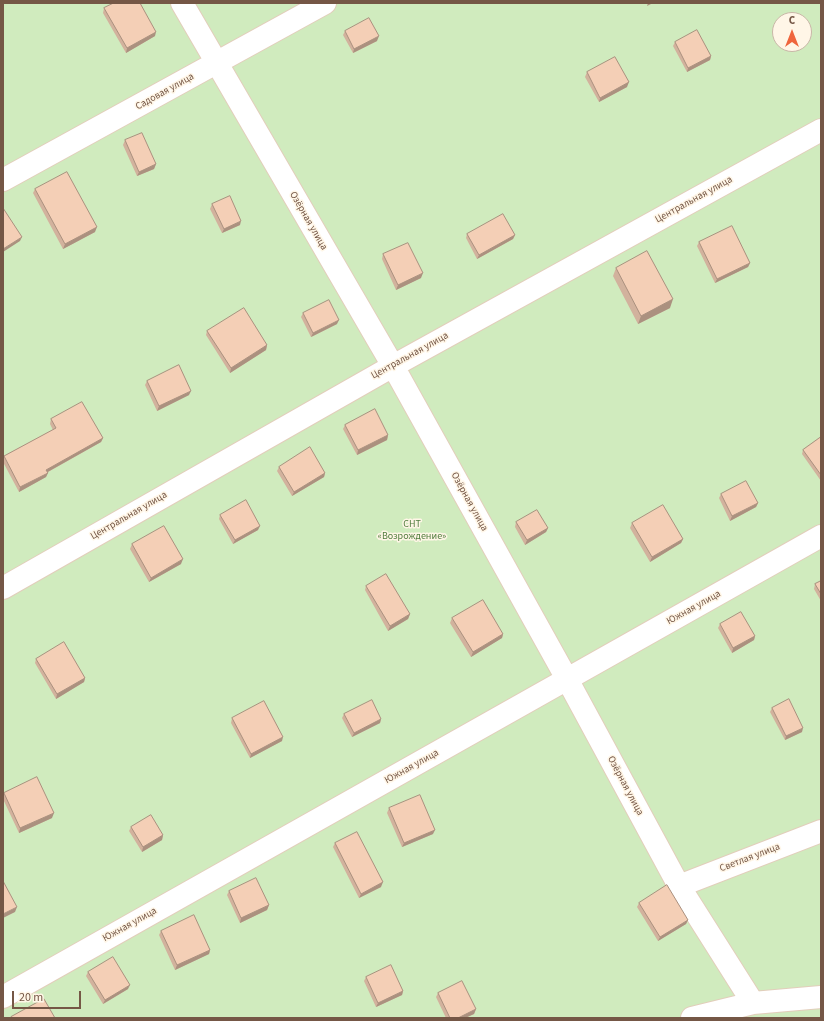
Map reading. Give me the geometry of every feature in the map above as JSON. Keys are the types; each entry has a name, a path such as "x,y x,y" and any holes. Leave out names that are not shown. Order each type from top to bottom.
{"street":[{"name":"Озёрная улица","path":"182,3 393,366 567,679 679,886 753,1003"},
{"name":"Садовая улица","path":"3,180 326,3"},
{"name":"Центральная улица","path":"3,588 393,366 821,130"},
{"name":"Южная улица","path":"3,997 821,536"},
{"name":"Светлая улица","path":"679,886 821,831"},
{"path":"692,1018 753,1003 821,997"}],"green space":[{"name":"СНТ «Возрождение»","path":"3,3 821,3 821,1018 3,1018"}],"building":[{"path":"114,3 140,3 156,32 127,48 104,8"},
{"path":"369,18 379,36 354,49 345,31"},
{"path":"697,30 711,56 688,68 675,42"},
{"path":"615,57 629,82 600,98 587,72"},
{"path":"142,133 156,164 139,172 125,140"},
{"path":"67,172 97,227 65,244 35,189"},
{"path":"230,196 241,221 224,229 212,204"},
{"path":"3,208 22,237 3,249"},
{"path":"503,214 515,235 479,255 467,234"},
{"path":"732,226 750,263 717,279 699,242"},
{"path":"408,243 423,273 398,285 383,254"},
{"path":"647,251 673,299 641,316 616,268"},
{"path":"329,300 339,320 313,333 303,313"},
{"path":"244,308 267,345 231,368 207,331"},
{"path":"179,365 191,391 159,406 147,381"},
{"path":"82,402 103,438 46,470 48,473 20,487 4,456 56,428 51,419"},
{"path":"375,409 388,435 358,450 345,425"},
{"path":"821,437 821,475 803,450"},
{"path":"310,447 325,473 294,492 279,467"},
{"path":"746,481 758,503 732,516 721,494"},
{"path":"246,500 260,526 235,540 220,515"},
{"path":"663,505 683,539 652,557 632,523"},
{"path":"537,510 548,528 527,540 516,522"},
{"path":"164,526 183,559 151,578 132,544"},
{"path":"386,574 410,614 390,626 366,586"},
{"path":"821,581 821,594 815,584"},
{"path":"483,600 503,634 473,652 452,618"},
{"path":"741,612 755,636 733,648 720,624"},
{"path":"64,642 85,678 57,694 36,659"},
{"path":"789,699 803,728 786,736 772,708"},
{"path":"372,700 381,719 354,733 344,714"},
{"path":"264,701 283,737 251,754 232,718"},
{"path":"37,777 54,813 20,828 4,793"},
{"path":"420,795 435,830 404,843 389,808"},
{"path":"151,815 163,835 143,847 131,827"},
{"path":"357,832 383,882 361,894 335,843"},
{"path":"256,878 269,905 241,918 229,891"},
{"path":"3,881 17,907 3,914"},
{"path":"667,885 688,920 660,937 639,903"},
{"path":"194,915 210,950 177,965 161,931"},
{"path":"113,957 130,985 105,1000 88,972"},
{"path":"391,965 403,991 378,1003 366,977"},
{"path":"462,981 476,1009 458,1018 450,1018 438,993"},
{"path":"44,999 55,1018 11,1018 11,1017"}]}
